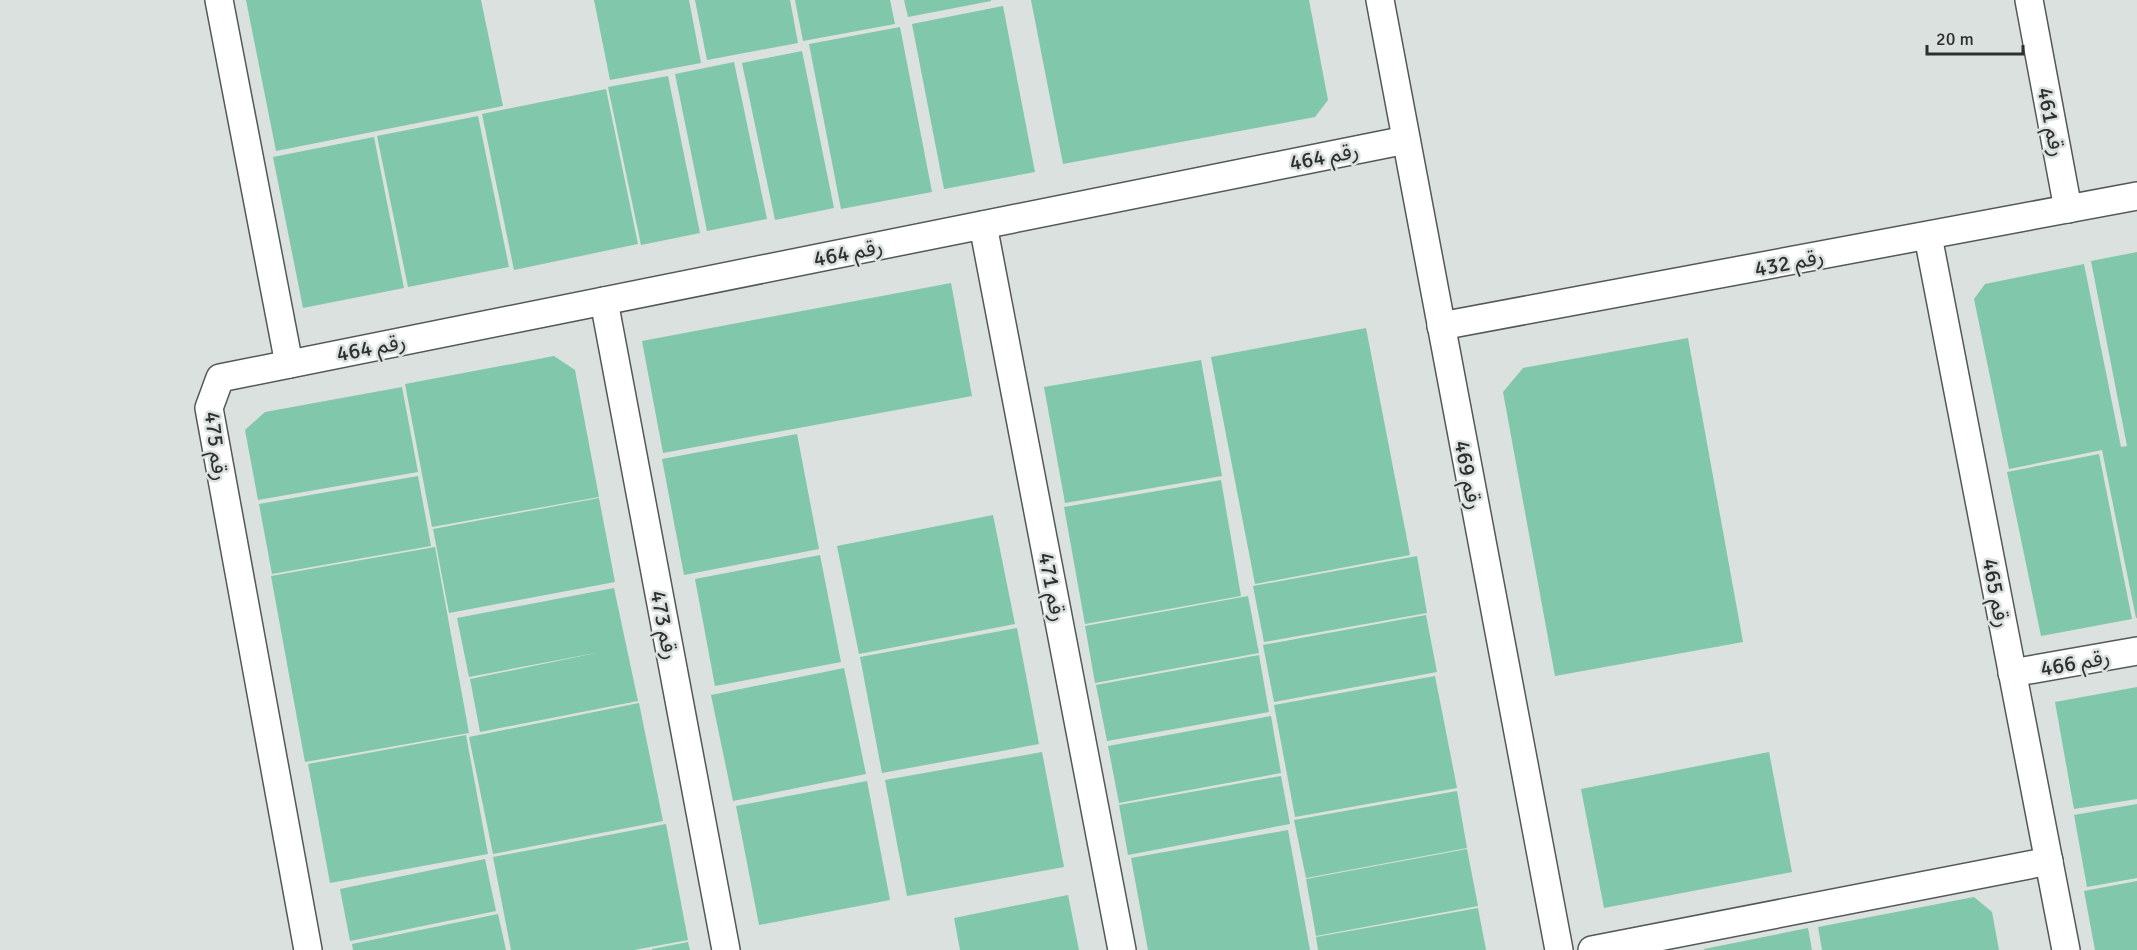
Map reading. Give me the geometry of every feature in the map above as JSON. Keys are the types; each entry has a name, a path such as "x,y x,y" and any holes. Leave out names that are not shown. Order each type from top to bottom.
{"street":[{"path":"219,0 289,364"},
{"name":"رقم 469","path":"1380,0 1559,950"},
{"name":"رقم 461","path":"2029,0 2068,209"},
{"name":"رقم 464","path":"289,364 1406,140"},
{"name":"رقم 432","path":"1442,326 2137,196"},
{"name":"رقم 471","path":"983,225 1122,950"},
{"name":"رقم 465","path":"1928,236 2066,950"},
{"name":"رقم 473","path":"604,301 726,950"},
{"name":"رقم 475","path":"289,364 220,378 209,408 308,950"},
{"name":"رقم 466","path":"2013,673 2137,651"},
{"path":"1592,950 2049,861"}],"building":[{"path":"246,0 481,0 503,106 276,151"},
{"path":"594,0 689,0 701,63 610,80"},
{"path":"695,0 790,0 798,43 707,60"},
{"path":"795,0 890,0 895,24 803,41"},
{"path":"904,0 991,0 991,1 908,17"},
{"path":"1031,0 1309,0 1328,100 1315,117 1063,164"},
{"path":"1003,6 1035,172 944,189 912,24"},
{"path":"900,27 932,192 841,209 809,44"},
{"path":"802,51 834,208 775,220 742,63"},
{"path":"734,62 767,219 707,231 675,74"},
{"path":"668,76 700,233 641,245 608,87"},
{"path":"606,89 638,244 514,270 482,114"},
{"path":"478,116 509,267 408,287 377,136"},
{"path":"374,137 404,288 303,308 273,157"},
{"path":"2137,252 2136,618 2102,450 2009,469 1974,299 1985,284 2084,264 2121,447 2127,446 2091,261"},
{"path":"951,283 972,396 663,453 642,341"},
{"path":"1366,328 1410,555 1255,584 1211,357"},
{"path":"1688,338 1743,642 1555,676 1503,392 1523,368"},
{"path":"554,356 575,370 599,497 432,527 405,384"},
{"path":"1201,360 1222,476 1065,503 1044,387"},
{"path":"402,387 418,472 258,500 245,430 265,412"},
{"path":"797,434 819,549 684,575 662,459"},
{"path":"2099,454 2132,619 2041,636 2007,472"},
{"path":"418,476 431,546 272,574 259,504"},
{"path":"1221,480 1241,596 1085,624 1064,507"},
{"path":"599,498 615,582 449,613 433,529"},
{"path":"993,515 1015,624 859,654 837,546"},
{"path":"435,547 469,733 305,762 271,576"},
{"path":"820,555 841,662 715,686 695,579"},
{"path":"1417,556 1427,613 1264,642 1253,586"},
{"path":"614,588 638,701 480,732 470,679 601,652 469,677 457,618"},
{"path":"1248,596 1259,653 1095,683 1085,626"},
{"path":"1426,615 1437,672 1274,702 1263,645"},
{"path":"1017,628 1039,744 882,773 860,657"},
{"path":"1259,655 1269,712 1107,741 1096,685"},
{"path":"844,668 866,774 733,801 711,695"},
{"path":"1435,676 1457,788 1295,817 1274,705"},
{"path":"2137,687 2137,799 2074,809 2055,702"},
{"path":"639,703 663,821 493,854 469,737"},
{"path":"1271,716 1281,773 1119,803 1108,746"},
{"path":"466,735 488,854 330,883 308,764"},
{"path":"1042,752 1064,867 907,896 885,780"},
{"path":"1769,752 1792,872 1604,908 1581,789"},
{"path":"1281,776 1290,824 1128,855 1119,805"},
{"path":"867,781 890,900 759,925 736,806"},
{"path":"1457,791 1467,848 1306,878 1294,820"},
{"path":"2137,804 2137,878 2087,887 2074,815"},
{"path":"666,824 688,940 634,950 511,950 493,857"},
{"path":"1288,830 1310,950 1148,950 1131,858"},
{"path":"1467,849 1478,906 1316,936 1306,879"},
{"path":"485,859 496,911 350,941 340,889"},
{"path":"2137,881 2137,950 2095,950 2084,891"},
{"path":"1068,895 1079,950 960,950 954,918"},
{"path":"1974,897 1992,912 1999,950 1822,950 1818,927"},
{"path":"1478,908 1486,950 1318,950 1316,937"},
{"path":"498,914 506,950 353,950 352,944"},
{"path":"1808,928 1812,950 1704,950 1704,949"},
{"path":"688,942 690,950 652,950 652,949"}]}
